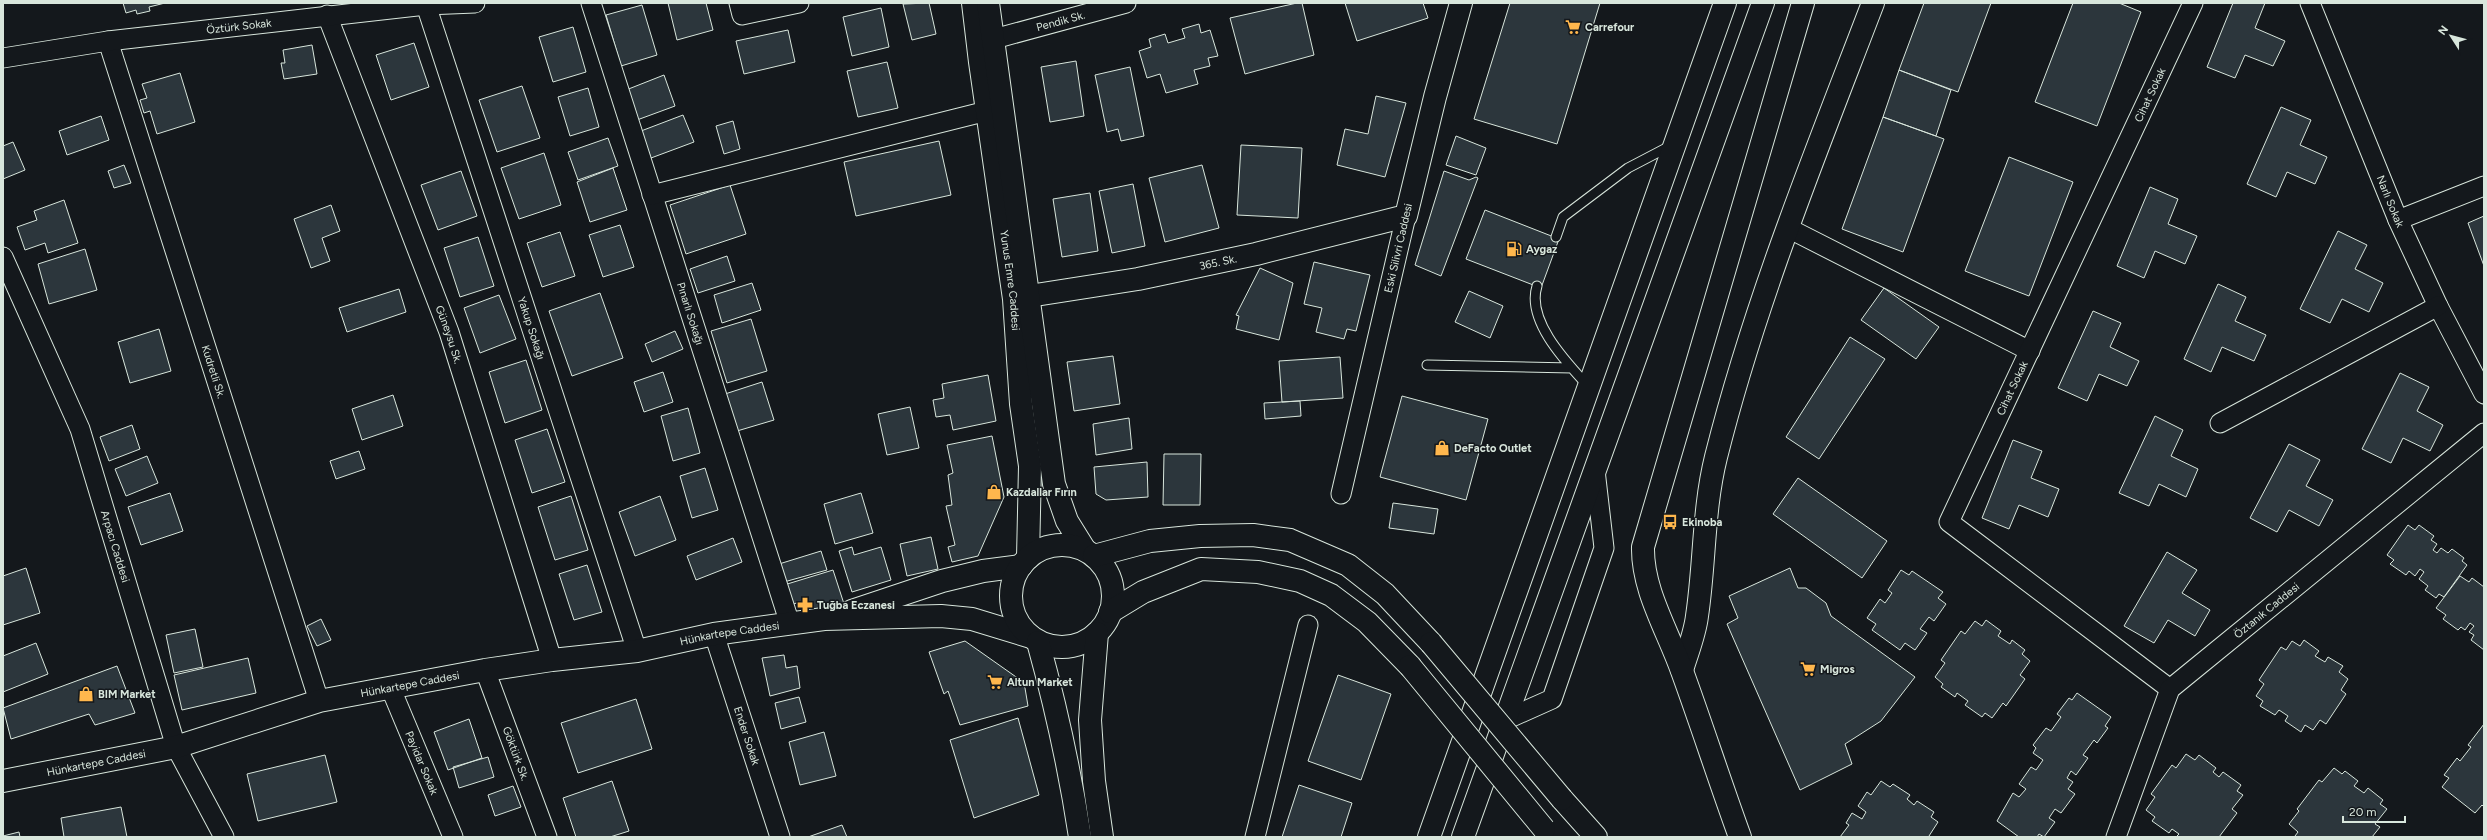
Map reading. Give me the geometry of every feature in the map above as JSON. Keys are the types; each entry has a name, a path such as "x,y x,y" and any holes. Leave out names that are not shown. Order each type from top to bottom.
{"main road":[{"name":"Yunus Emre Caddesi","path":"973,3 987,111 1021,298 1021,404 1030,466 1024,562"},
{"path":"988,3 994,38 1021,298 1054,484 1067,521 1089,553 1106,569 1112,584 1113,600 1110,612 1097,634 1090,720 1094,781 1102,837"},
{"name":"Eski Silivri Caddesi","path":"1406,216 1435,97 1461,3"},
{"path":"1429,837 1725,3"},
{"path":"1463,837 1763,3"},
{"path":"1740,837 1682,670 1643,567 1643,547 1803,3"},
{"path":"1682,670 1697,618 1705,517 1716,458 1745,355 1788,228 1873,3"},
{"name":"365. Sk.","path":"1021,298 1138,279 1249,256 1406,216"},
{"path":"1080,837 1071,778 1058,712 1035,640 1020,626 1013,612 1010,595 1014,579 1024,562 1040,550 1054,546 1069,545 1089,553 1150,541 1200,536 1253,535 1290,540 1348,565 1385,594 1431,643 1562,799 1596,837"},
{"path":"824,619 875,605 942,581 984,570 1024,562"},
{"path":"1110,612 1143,592 1201,569 1258,572 1300,581 1331,594 1367,622 1410,666 1547,833"},
{"path":"824,619 941,616 972,619 1054,647 1071,647 1086,641 1097,634"},
{"name":"Hünkartepe Caddesi","path":"3,781 176,747 318,701 391,689 485,670 552,660 637,651 714,634 824,619"},
{"path":"1473,837 1478,794"}],"street":[{"name":"Öztürk Sokak","path":"3,58 108,41 426,4 475,3"},
{"name":"Pınarlı Sokağı","path":"591,3 790,624"},
{"path":"741,9 799,3"},
{"name":"Pendik Sk.","path":"994,38 1126,3"},
{"name":"Cihat Sokak","path":"2170,689 1949,522 2193,3"},
{"name":"Narlı Sokak","path":"2310,3 2398,220 2438,306 2484,394"},
{"name":"Yakup Sokağı","path":"426,4 637,651"},
{"name":"Güneysu Sk.","path":"327,16 449,332 552,660"},
{"name":"Kudretli Sk.","path":"108,41 318,701"},
{"path":"652,195 987,111"},
{"path":"2398,220 2484,186"},
{"name":"Eski Silivri Caddesi","path":"1341,494 1406,216"},
{"path":"1788,228 2030,351"},
{"name":"Arpacı Caddesi","path":"3,257 80,429 176,747 224,837"},
{"path":"2220,423 2438,306"},
{"name":"Öztanık Caddesi","path":"2170,689 2483,437"},
{"path":"1505,720 1552,699 1604,548 1596,470"},
{"path":"1255,837 1308,625"},
{"name":"Ender Sokak","path":"714,634 780,837"},
{"name":"Göktürk Sk.","path":"485,670 547,837"},
{"name":"Payidar Sokak","path":"391,689 453,837"},
{"path":"2116,837 2170,689"}],"lane":[{"path":"1556,237 1563,218 1628,168 1675,144"},
{"path":"1537,286 1535,293 1538,314 1556,351 1588,386"},
{"path":"1427,365 1572,368"}],"building":[{"path":"123,3 165,3 149,7 150,11 137,14 136,10 126,13"},
{"path":"668,3 706,3 713,30 677,40"},
{"path":"929,3 936,34 912,40 903,4"},
{"path":"1302,3 1314,55 1245,74 1230,18"},
{"path":"1345,3 1423,3 1428,18 1357,41"},
{"path":"1510,3 1600,3 1557,144 1474,119"},
{"path":"1924,3 1991,3 1958,92 1899,70"},
{"path":"2073,3 2119,3 2141,12 2097,126 2035,102"},
{"path":"2233,3 2265,3 2255,28 2285,41 2273,66 2245,55 2235,78 2207,67"},
{"path":"642,5 657,55 621,66 606,15"},
{"path":"881,8 889,47 852,56 843,17"},
{"path":"1199,24 1201,33 1210,30 1218,56 1208,58 1210,66 1194,70 1198,84 1166,93 1160,74 1147,78 1139,51 1151,47 1149,39 1165,34 1168,43 1185,38 1182,29"},
{"path":"573,27 586,72 553,82 539,37"},
{"path":"788,30 795,62 744,74 736,41"},
{"path":"414,43 429,87 391,100 376,55"},
{"path":"312,45 317,74 284,79 281,63 285,63 283,50"},
{"path":"1076,61 1084,116 1050,122 1041,67"},
{"path":"887,62 898,108 858,117 847,71"},
{"path":"1130,67 1144,136 1121,141 1118,129 1107,132 1095,75"},
{"path":"1899,70 1951,90 1936,136 1883,117"},
{"path":"180,73 195,122 157,134 150,111 144,113 140,100 147,98 142,84"},
{"path":"664,75 675,106 637,120 626,90"},
{"path":"522,86 540,138 497,152 479,100"},
{"path":"588,88 599,127 570,136 558,97"},
{"path":"1376,96 1406,103 1385,177 1337,165 1345,129 1368,134"},
{"path":"2281,107 2311,120 2300,145 2327,157 2315,184 2287,172 2276,197 2247,184"},
{"path":"683,115 694,142 651,158 641,131"},
{"path":"101,116 109,140 67,155 59,131"},
{"path":"1883,117 1944,139 1903,252 1842,229"},
{"path":"733,121 740,149 724,154 716,126"},
{"path":"1456,136 1486,148 1476,175 1446,165"},
{"path":"608,138 618,166 578,180 568,152"},
{"path":"939,141 951,195 856,216 844,162"},
{"path":"13,142 25,170 3,179 3,146"},
{"path":"1241,145 1302,148 1298,218 1237,215"},
{"path":"544,153 561,205 519,219 501,168"},
{"path":"2009,157 2073,182 2029,296 1965,271"},
{"path":"124,165 131,183 114,188 108,171"},
{"path":"1202,165 1219,228 1165,242 1149,178"},
{"path":"613,168 627,210 590,222 577,182"},
{"path":"461,171 477,216 438,230 421,185"},
{"path":"1444,171 1469,180 1476,177 1478,178 1441,276 1415,265"},
{"path":"1133,184 1145,246 1112,253 1099,191"},
{"path":"730,185 746,234 686,254 670,205"},
{"path":"2150,187 2178,199 2168,224 2197,236 2185,264 2155,251 2144,278 2117,266"},
{"path":"1090,193 1098,251 1062,257 1053,199"},
{"path":"64,200 78,243 48,253 45,243 25,250 17,227 37,220 34,211"},
{"path":"331,205 340,231 322,238 330,261 311,268 294,219"},
{"path":"1485,210 1559,239 1541,288 1466,259"},
{"path":"2484,216 2484,266 2468,223"},
{"path":"620,225 634,267 603,277 589,235"},
{"path":"2338,231 2367,245 2355,269 2383,283 2369,312 2342,299 2330,323 2300,309"},
{"path":"560,232 575,276 542,287 527,243"},
{"path":"478,237 494,286 460,297 444,248"},
{"path":"85,249 97,290 49,304 38,264"},
{"path":"727,256 735,281 698,293 690,269"},
{"path":"1314,262 1370,275 1356,331 1347,329 1344,339 1316,332 1322,308 1304,304"},
{"path":"1260,268 1293,283 1279,340 1236,329 1239,316 1236,315"},
{"path":"752,283 761,310 722,323 714,295"},
{"path":"2218,284 2246,297 2235,321 2266,335 2254,361 2222,347 2211,372 2184,359"},
{"path":"1884,288 1939,327 1916,359 1861,320"},
{"path":"399,289 406,312 347,332 339,308"},
{"path":"1469,291 1503,306 1490,338 1455,322"},
{"path":"600,293 623,358 572,376 549,311"},
{"path":"499,295 516,339 480,353 464,308"},
{"path":"2093,311 2121,323 2110,347 2139,361 2127,386 2099,374 2087,401 2058,388"},
{"path":"751,319 767,371 727,383 711,331"},
{"path":"159,329 171,371 130,383 118,342"},
{"path":"675,331 683,349 652,362 645,344"},
{"path":"1850,337 1885,359 1819,459 1786,437"},
{"path":"1113,356 1120,404 1074,411 1067,362"},
{"path":"1340,357 1343,398 1282,402 1279,361"},
{"path":"526,360 542,410 505,423 489,372"},
{"path":"663,372 673,402 644,412 634,382"},
{"path":"2400,373 2429,387 2417,411 2443,425 2430,451 2403,438 2391,463 2362,449"},
{"path":"988,375 996,421 953,430 950,415 936,417 933,400 944,398 942,384"},
{"path":"762,382 774,420 737,431 725,394"},
{"path":"393,395 403,426 362,440 352,409"},
{"path":"1402,396 1488,419 1466,500 1380,477"},
{"path":"1300,401 1301,416 1265,419 1264,403"},
{"path":"910,407 919,448 887,455 878,414"},
{"path":"688,408 700,453 673,461 661,416"},
{"path":"2155,416 2183,430 2171,456 2198,469 2186,497 2159,484 2149,506 2119,493"},
{"path":"1129,418 1132,449 1096,455 1093,424"},
{"path":"132,425 140,449 109,461 100,437"},
{"path":"547,429 565,482 532,493 515,440"},
{"path":"992,436 1004,497 978,556 952,562 948,547 955,545 946,506 952,505 948,475 953,473 947,445"},
{"path":"2013,440 2042,451 2031,478 2059,489 2048,517 2019,505 2009,529 1982,518"},
{"path":"2289,444 2320,460 2306,486 2333,500 2319,526 2289,510 2277,532 2250,518"},
{"path":"359,451 365,469 336,479 330,461"},
{"path":"1164,454 1201,454 1200,505 1163,505"},
{"path":"147,456 158,483 126,496 115,469"},
{"path":"1147,462 1148,497 1106,500 1096,494 1094,467"},
{"path":"705,468 718,510 692,518 680,476"},
{"path":"1798,478 1887,541 1862,578 1773,514"},
{"path":"170,493 183,531 141,545 128,507"},
{"path":"861,493 873,533 835,544 824,504"},
{"path":"571,496 588,550 555,560 538,507"},
{"path":"660,496 676,540 635,556 619,512"},
{"path":"1393,503 1438,509 1434,534 1389,528"},
{"path":"2408,525 2415,530 2419,525 2434,536 2431,540 2437,544 2433,550 2437,553 2441,548 2448,553 2452,549 2464,558 2462,561 2467,565 2444,597 2439,594 2436,598 2425,590 2428,586 2419,579 2424,572 2420,569 2415,576 2409,571 2406,575 2390,564 2394,560 2387,555"},
{"path":"931,537 938,569 907,576 900,544"},
{"path":"733,538 742,562 696,580 687,556"},
{"path":"852,547 854,555 881,547 891,580 852,592 839,551"},
{"path":"821,551 827,570 784,582 779,564"},
{"path":"2167,552 2197,570 2182,593 2210,610 2195,636 2168,620 2154,643 2124,626"},
{"path":"587,565 602,612 574,620 559,574"},
{"path":"26,568 40,613 3,625 3,576"},
{"path":"1790,568 1798,588 1806,588 1826,603 1831,616 1915,677 1881,721 1845,744 1852,764 1800,790 1727,624 1738,618 1729,596"},
{"path":"833,570 845,607 805,619 800,602 790,605 784,585"},
{"path":"1901,570 1909,575 1912,571 1943,592 1938,598 1946,604 1934,621 1929,617 1920,629 1927,633 1915,650 1905,643 1900,650 1872,630 1876,624 1867,618 1880,599 1885,603 1892,593 1888,590"},
{"path":"2460,576 2469,582 2472,578 2484,587 2484,650 2471,640 2474,635 2469,632 2474,626 2470,623 2465,630 2461,627 2458,630 2443,619 2446,615 2436,608"},
{"path":"321,619 331,640 317,646 307,626"},
{"path":"1986,620 2001,631 1998,636 2010,644 2012,640 2025,650 2022,654 2030,661 2020,675 2025,679 2006,706 2003,703 1992,718 1985,713 1982,717 1965,705 1968,701 1957,693 1955,697 1941,687 1943,684 1935,677 1945,663 1941,660 1961,631 1965,634 1975,621 1982,626"},
{"path":"195,629 203,667 174,673 166,635"},
{"path":"2304,640 2319,651 2315,656 2325,662 2328,657 2343,666 2339,672 2348,679 2341,690 2346,694 2326,724 2320,720 2313,730 2305,725 2301,732 2285,721 2288,716 2279,710 2275,715 2260,706 2263,701 2256,696 2264,684 2259,680 2281,647 2286,650 2292,641 2300,646"},
{"path":"965,641 1019,679 1025,688 1028,706 960,725 948,691 944,694 929,652"},
{"path":"36,643 48,674 3,692 3,656"},
{"path":"784,655 786,668 797,666 800,688 770,696 762,658"},
{"path":"248,658 256,693 182,710 174,675"},
{"path":"117,666 135,713 95,725 89,714 11,739 3,708"},
{"path":"1338,675 1391,694 1361,780 1308,761"},
{"path":"2077,693 2111,717 2105,726 2108,728 2097,743 2094,740 2083,755 2088,758 2076,775 2071,771 2067,778 2073,782 2068,789 2075,794 2061,813 2055,809 2049,818 2055,822 2044,837 2039,834 2037,837 2019,837 1997,821 2013,793 2019,797 2026,789 2019,784 2031,767 2036,770 2043,760 2033,753 2036,748 2033,745 2046,728 2051,731 2061,717 2057,714 2069,698 2072,700"},
{"path":"799,697 806,722 781,729 775,703"},
{"path":"636,699 652,749 578,773 561,723"},
{"path":"1018,718 1039,795 974,818 950,740"},
{"path":"469,719 482,758 448,770 434,732"},
{"path":"2484,724 2484,807 2482,805 2475,813 2442,787 2449,778 2444,775 2457,758 2460,761 2471,747 2468,745"},
{"path":"824,732 836,776 800,785 789,742"},
{"path":"2186,754 2195,760 2199,755 2216,768 2213,772 2219,777 2223,772 2241,785 2237,791 2243,795 2232,809 2237,813 2219,837 2176,837 2179,834 2172,829 2169,833 2152,821 2155,817 2146,810 2155,797 2151,794 2172,765 2176,768"},
{"path":"325,755 337,802 258,821 247,774"},
{"path":"488,757 494,777 459,788 453,767"},
{"path":"2334,768 2342,774 2345,771 2358,781 2354,786 2364,793 2368,788 2383,800 2380,804 2387,809 2375,824 2380,827 2372,837 2295,836 2298,832 2289,824 2299,811 2297,809 2319,780 2322,782"},
{"path":"612,781 629,831 610,837 576,837 563,798"},
{"path":"1881,781 1890,787 1893,784 1910,795 1907,799 1914,805 1917,801 1934,812 1931,817 1938,822 1929,836 1931,837 1840,837 1849,825 1846,823 1852,813 1862,819 1866,812 1858,806 1867,792 1871,795"},
{"path":"1299,785 1352,803 1341,837 1282,837"},
{"path":"513,786 521,807 495,816 488,795"},
{"path":"121,807 127,837 64,837 61,818"},
{"path":"842,825 847,837 808,837"},
{"path":"19,832 20,837 3,837 3,836"}],"place":[{"name":"Carrefour","path":"1573,27"},
{"name":"Aygaz","path":"1514,249"},
{"name":"DeFacto Outlet","path":"1442,448"},
{"name":"Kazdallar Fırın","path":"994,492"},
{"name":"Ekinoba","path":"1670,522"},
{"name":"Tuğba Eczanesi","path":"805,605"},
{"name":"Migros","path":"1808,669"},
{"name":"Altun Market","path":"995,682"},
{"name":"BIM Market","path":"86,694"}]}
